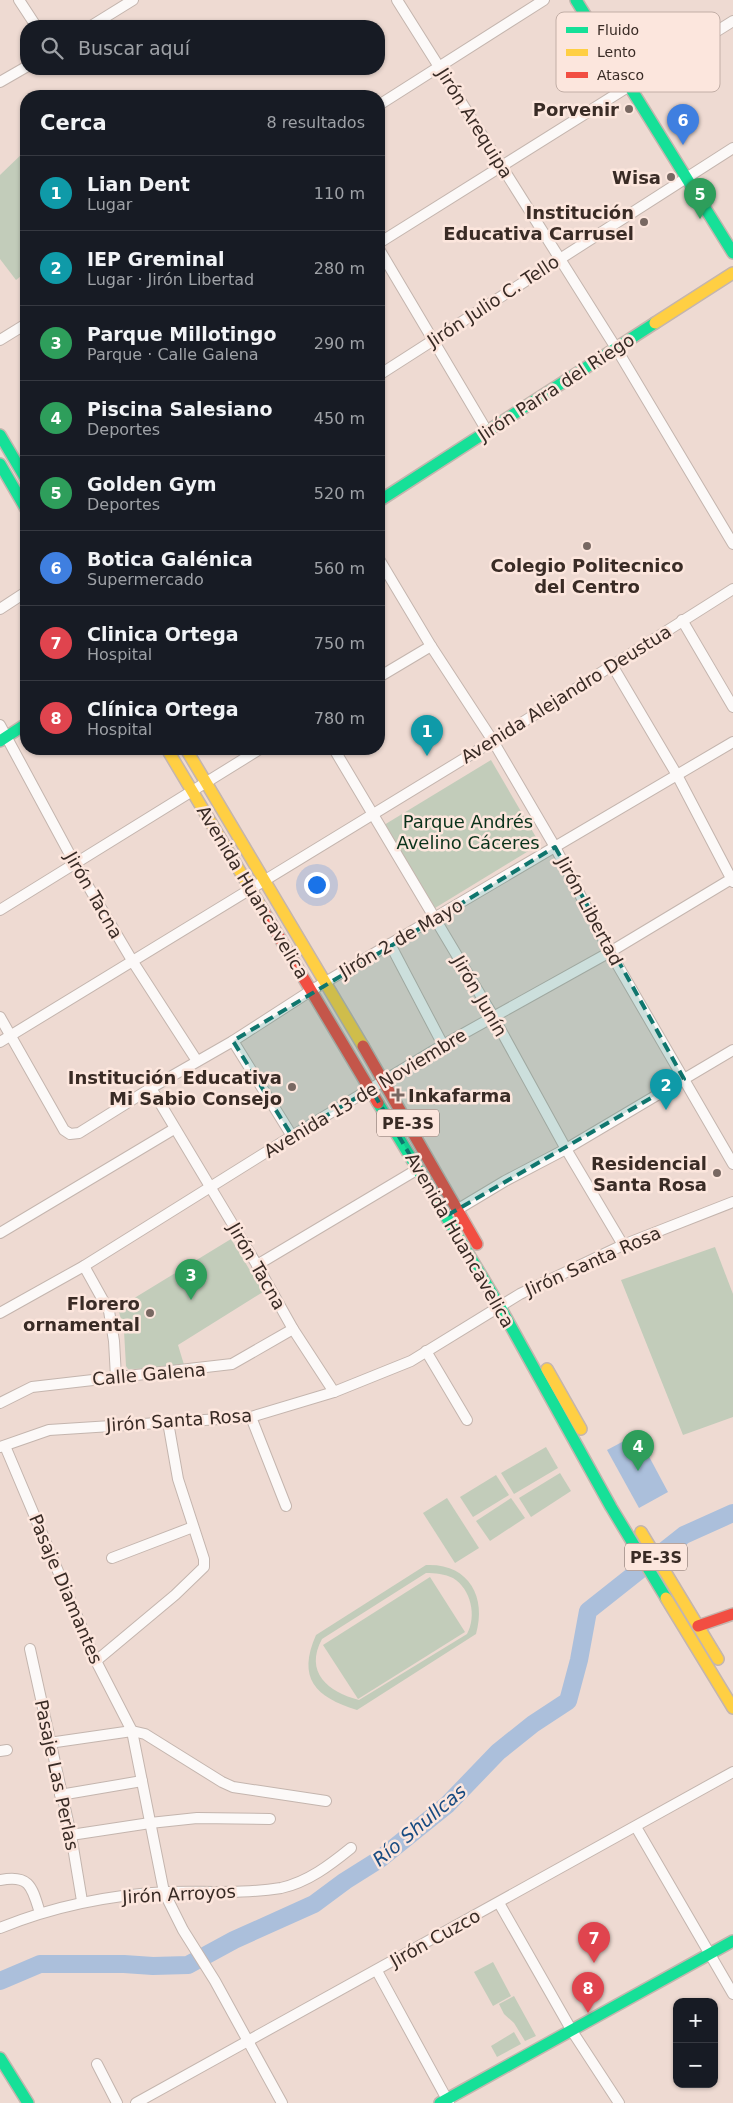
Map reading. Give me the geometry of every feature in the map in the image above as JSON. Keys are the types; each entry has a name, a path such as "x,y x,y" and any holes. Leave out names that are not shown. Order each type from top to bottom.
{"main road":[{"path":"576,0 584,12"},
{"path":"634,92 733,252"},
{"name":"Jirón Parra del Riego","path":"385,498 733,273"},
{"path":"0,435 20,465"},
{"path":"0,464 4,482 20,502"},
{"path":"4,738 20,728"},
{"name":"Avenida Huancavelica","path":"170,755 446,1216 504,1302 589,1442"},
{"name":"Avenida Huancavelica","path":"190,755 384,1081 457,1210 611,1506 733,1708"},
{"name":"PE-3S","path":"636,1525 724,1670"},
{"path":"698,1626 733,1614"},
{"path":"445,2102 733,1941"},
{"path":"0,2058 28,2103"}],"street":[{"path":"19,0 32,20"},
{"path":"101,20 133,0"},
{"name":"Jirón Arequipa","path":"397,0 616,348 733,544"},
{"path":"385,101 544,0"},
{"path":"720,29 733,21"},
{"path":"0,82 20,70"},
{"path":"385,239 620,92"},
{"name":"Jirón Julio C. Tello","path":"385,371 733,148"},
{"path":"385,259 487,431"},
{"path":"0,340 20,328"},
{"path":"4,482 20,475"},
{"name":"Jirón Libertad","path":"385,569 431,646 493,741 555,847 610,952 733,1164"},
{"name":"Avenida Alejandro Deustua","path":"0,1042 133,962 264,879 493,741 733,589"},
{"path":"0,609 20,596"},
{"path":"682,620 733,707"},
{"path":"385,673 431,646"},
{"path":"612,665 677,775 732,879"},
{"name":"Jirón Tacna","path":"0,725 4,738 75,864 133,962 197,1061"},
{"name":"Jirón 2 de Mayo","path":"10,1036 64,1130 70,1134 79,1133 151,1088 233,1041 325,982 733,742"},
{"path":"0,910 250,755"},
{"name":"Jirón Junín","path":"338,755 493,1016 566,1149 623,1245"},
{"name":"Avenida 13 de Noviembre","path":"0,1313 84,1266 292,1136 443,1045 610,952 732,879"},
{"path":"390,944 443,1045"},
{"path":"0,1017 10,1036"},
{"path":"233,1041 292,1136"},
{"path":"446,1216 505,1181 566,1149 733,1050"},
{"name":"Jirón Tacna","path":"151,1088 293,1329 334,1392"},
{"path":"0,1233 174,1129"},
{"path":"257,1266 418,1169"},
{"name":"Jirón Santa Rosa","path":"2,1447 49,1430 251,1417 334,1392 411,1361 504,1302 623,1245 733,1202"},
{"path":"84,1266 109,1311 114,1341 116,1377"},
{"name":"Calle Galena","path":"0,1403 32,1387 232,1364 293,1329"},
{"path":"426,1351 467,1420"},
{"path":"251,1417 286,1506"},
{"path":"96,1661 143,1623 201,1571 204,1559 178,1479 168,1422"},
{"name":"Pasaje Diamantes","path":"2,1447 96,1661 132,1731 164,1892 183,1930 215,1981 282,2103"},
{"path":"112,1558 193,1527"},
{"name":"Pasaje Las Perlas","path":"30,1649 60,1795 71,1835 82,1901"},
{"path":"49,1743 132,1731 150,1736 233,1787 326,1801"},
{"name":"Jirón Cuzco","path":"136,2103 733,1772"},
{"path":"60,1795 142,1781"},
{"path":"71,1835 197,1818 270,1819"},
{"path":"636,1827 733,1994"},
{"name":"Jirón Arroyos","path":"0,1928 40,1912 82,1901 164,1892 281,1888 290,1886 323,1870 351,1848"},
{"path":"0,1880 19,1878 26,1881 33,1891 40,1912"},
{"path":"499,1903 572,2031 619,2103"},
{"path":"377,1971 445,2102"},
{"path":"96,2064 118,2103"}],"highlighted area":[{"path":"555,847 684,1079 446,1216 371,1089 292,1136 233,1041"}],"green space":[{"path":"20,156 20,277 16,280 0,259 0,175"},
{"name":"Parque Andrés Avelino Cáceres","path":"491,760 540,844 435,908 384,825"},
{"path":"231,1239 263,1292 178,1345 185,1368 128,1369 126,1366 124,1331 118,1308"},
{"path":"715,1247 733,1294 733,1417 683,1435 621,1280"},
{"path":"546,1447 558,1468 514,1494 501,1473"},
{"path":"560,1473 571,1491 531,1517 519,1498"},
{"path":"496,1475 509,1495 473,1517 460,1497"},
{"path":"447,1498 479,1548 455,1563 423,1513"},
{"path":"511,1498 525,1518 490,1541 476,1521"},
{"path":"426,1565 441,1566 463,1576 471,1585 479,1607 476,1634 357,1710 330,1699 314,1684 308,1663 316,1635","holes":["426,1573 453,1578 464,1589 471,1603 472,1611 472,1619 467,1634 359,1700 338,1692 329,1686 322,1679 316,1661 317,1651 322,1639"]},
{"path":"430,1577 465,1632 358,1699 323,1645"},
{"path":"493,1962 511,1996 493,2006 474,1972"},
{"path":"514,1996 536,2036 525,2041 514,2023 504,2014 499,2004"},
{"path":"514,2032 521,2044 497,2057 491,2046"}],"water":[{"path":"637,1434 668,1492 639,1508 607,1450"}],"waterway":[{"name":"Río Shullcas","path":"0,1981 40,1964 188,1965 234,1940 314,1904 345,1881 380,1859 447,1805 498,1752 533,1724 568,1701 579,1660 588,1611 684,1535 733,1513"}],"traffic: fast":[{"path":"576,0 583,12"},
{"path":"633,92 733,253"},
{"path":"385,497 655,323"},
{"path":"0,435 20,469"},
{"path":"0,464 20,499"},
{"path":"0,741 20,728"},
{"path":"378,1103 499,1305 611,1507 666,1598"},
{"path":"440,2103 733,1941"},
{"path":"0,2058 28,2103"}],"traffic: slow":[{"path":"655,323 733,273"},
{"path":"171,755 263,910"},
{"path":"190,755 363,1046"},
{"path":"547,1369 581,1429"},
{"path":"641,1532 718,1659"},
{"path":"666,1598 733,1708"}],"traffic: jam":[{"path":"263,910 378,1103"},
{"path":"363,1046 477,1244"},
{"path":"698,1626 733,1614"}],"place":[{"name":"Porvenir","path":"629,109"},
{"name":"Botica Galénica","path":"683,145"},
{"name":"Wisa","path":"671,177"},
{"name":"Golden Gym","path":"700,219"},
{"name":"Institución Educativa Carrusel","path":"644,222"},
{"name":"Colegio Politecnico del Centro","path":"587,546"},
{"name":"Lian Dent","path":"427,756"},
{"name":"Institución Educativa Mi Sabio Consejo","path":"292,1087"},
{"name":"Inkafarma","path":"398,1095"},
{"name":"IEP Greminal","path":"666,1110"},
{"name":"Residencial Santa Rosa","path":"717,1173"},
{"name":"Parque Millotingo","path":"191,1300"},
{"name":"Florero ornamental","path":"150,1313"},
{"name":"Piscina Salesiano","path":"638,1471"},
{"name":"Clinica Ortega","path":"594,1963"},
{"name":"Clínica Ortega","path":"588,2013"}]}
